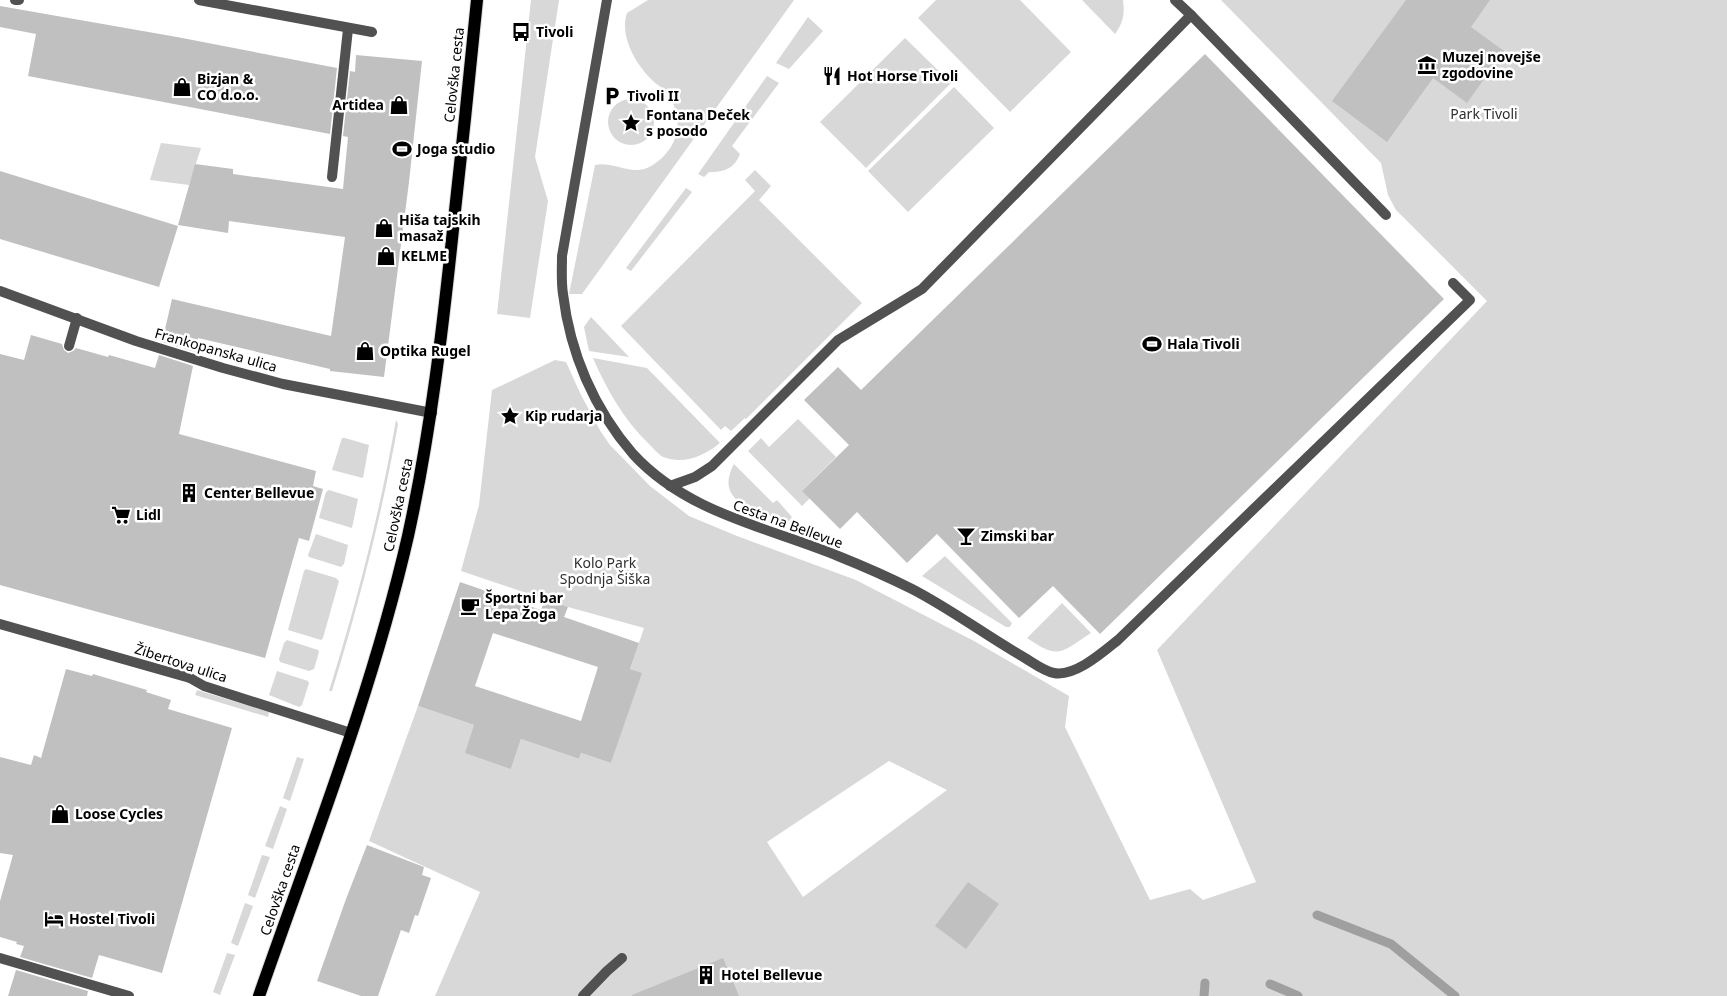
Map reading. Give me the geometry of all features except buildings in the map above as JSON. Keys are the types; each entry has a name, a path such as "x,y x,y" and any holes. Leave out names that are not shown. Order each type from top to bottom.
{"main road":[{"name":"Celovška cesta","path":"259,996 372,671 405,546 432,413 445,312 477,0"}],"street":[{"path":"199,0 372,32"},
{"name":"Cesta na Bellevue","path":"607,0 562,256 563,293 574,351 587,383 615,432 646,466 670,486 719,513 838,556 912,589 1053,673 1063,674 1075,670 1118,640 1470,300 1453,284"},
{"path":"1175,0 1386,215"},
{"path":"670,486 695,477 712,466 838,340 922,289 1191,15"},
{"path":"332,177 348,29"},
{"name":"Frankopanska ulica","path":"0,291 136,341 223,368 283,384 432,413"},
{"path":"69,346 77,318"},
{"name":"Žibertova ulica","path":"0,624 190,678 204,686 351,733"},
{"path":"0,958 129,996"},
{"path":"583,996 622,958"}],"green space":[{"path":"531,0 559,0 535,157 548,201 530,318 497,314"},
{"path":"648,0 794,0 582,294 569,294 595,165 602,164 634,170 647,168 665,155 677,131 676,110 673,103 664,90 653,81 635,59 625,31 627,13"},
{"path":"936,0 1020,0 1071,52 1010,112 918,18"},
{"path":"1082,0 1123,0 1123,18 1115,34"},
{"path":"1221,0 1727,0 1727,996 435,996 480,892 369,841 418,706 474,725 511,769 521,739 579,759 581,753 611,763 641,674 630,669 644,628 568,607 461,571 479,505 492,390 555,360 566,362 581,395 610,445 650,486 689,516 856,580 974,641 1069,696 1065,727 1150,900 1190,889 1203,900 1256,882 1157,650 1487,301 1396,210 1388,195 1381,163","holes":["889,761 947,790 803,897 767,842"]},
{"path":"808,17 823,31 789,69 776,63"},
{"path":"905,38 951,83 866,168 820,122"},
{"path":"767,76 779,83 732,146 740,154 738,159 728,169 719,172 709,172 704,177 698,174"},
{"path":"954,87 994,128 908,212 868,171"},
{"path":"631,99 644,103 650,109 654,122 650,135 644,141 631,145 618,141 612,135 608,122 612,109 618,103"},
{"path":"161,143 201,148 189,185 150,180"},
{"path":"755,170 771,186 759,200 862,303 746,419 731,431 725,426 721,430 621,326 755,191 745,180"},
{"path":"686,188 692,192 631,271 626,268"},
{"path":"591,317 629,357 589,351 584,327"},
{"path":"593,358 647,368 720,443 707,452 686,460 671,459 657,453 624,415 604,382"},
{"path":"798,419 836,457 803,490 810,498 802,506 748,451 761,438 769,447"},
{"path":"396,420 398,424 392,458 369,559 332,691 329,691 367,557 383,489"},
{"path":"342,438 369,445 363,478 332,470"},
{"path":"734,464 773,503 777,500 792,517 788,522 753,510 734,497 729,489 729,478"},
{"path":"329,490 358,499 352,528 319,518 326,492"},
{"path":"316,534 348,545 344,564 341,567 309,557 308,555"},
{"path":"945,556 1012,623 1010,627 1006,627 922,576"},
{"path":"306,569 336,578 339,581 321,640 288,630"},
{"path":"1062,603 1091,633 1066,649 1059,651 1046,649 1027,638"},
{"path":"287,640 318,650 314,669 309,671 280,662 279,659 284,643"},
{"path":"277,671 308,681 302,705 299,707 269,695"},
{"path":"197,690 269,712 268,717 195,695"},
{"path":"297,757 304,759 290,801 283,798"},
{"path":"280,806 287,809 273,849 265,846"},
{"path":"262,855 270,857 255,898 248,895"},
{"path":"245,903 253,906 238,946 231,943"},
{"path":"227,953 235,955 220,995 213,992"}],"waterway":[{"path":"1317,915 1391,944 1455,996"},
{"path":"1204,996 1205,983"},
{"path":"1270,984 1298,996"}],"place":[{"name":"Tivoli","path":"521,32"},
{"name":"Muzej novejše zgodovine","path":"1427,65"},
{"name":"Hot Horse Tivoli","path":"832,76"},
{"name":"Bizjan & CO d.o.o.","path":"182,87"},
{"name":"Tivoli II","path":"612,96"},
{"name":"Artidea","path":"399,105"},
{"name":"Fontana Deček s posodo","path":"631,123"},
{"name":"Joga studio","path":"402,149"},
{"name":"Hiša tajskih masaž","path":"384,228"},
{"name":"KELME","path":"386,256"},
{"name":"Hala Tivoli","path":"1152,344"},
{"name":"Optika Rugel","path":"365,351"},
{"name":"Kip rudarja","path":"510,416"},
{"name":"Center Bellevue","path":"189,493"},
{"name":"Lidl","path":"121,515"},
{"name":"Zimski bar","path":"966,536"},
{"name":"Športni bar Lepa Žoga","path":"470,606"},
{"name":"Loose Cycles","path":"60,814"},
{"name":"Hostel Tivoli","path":"54,919"},
{"name":"Hotel Bellevue","path":"706,975"}],"park label":[{"name":"Park Tivoli","path":"1484,114"},
{"name":"Kolo Park Spodnja Šiška","path":"605,572"}]}
